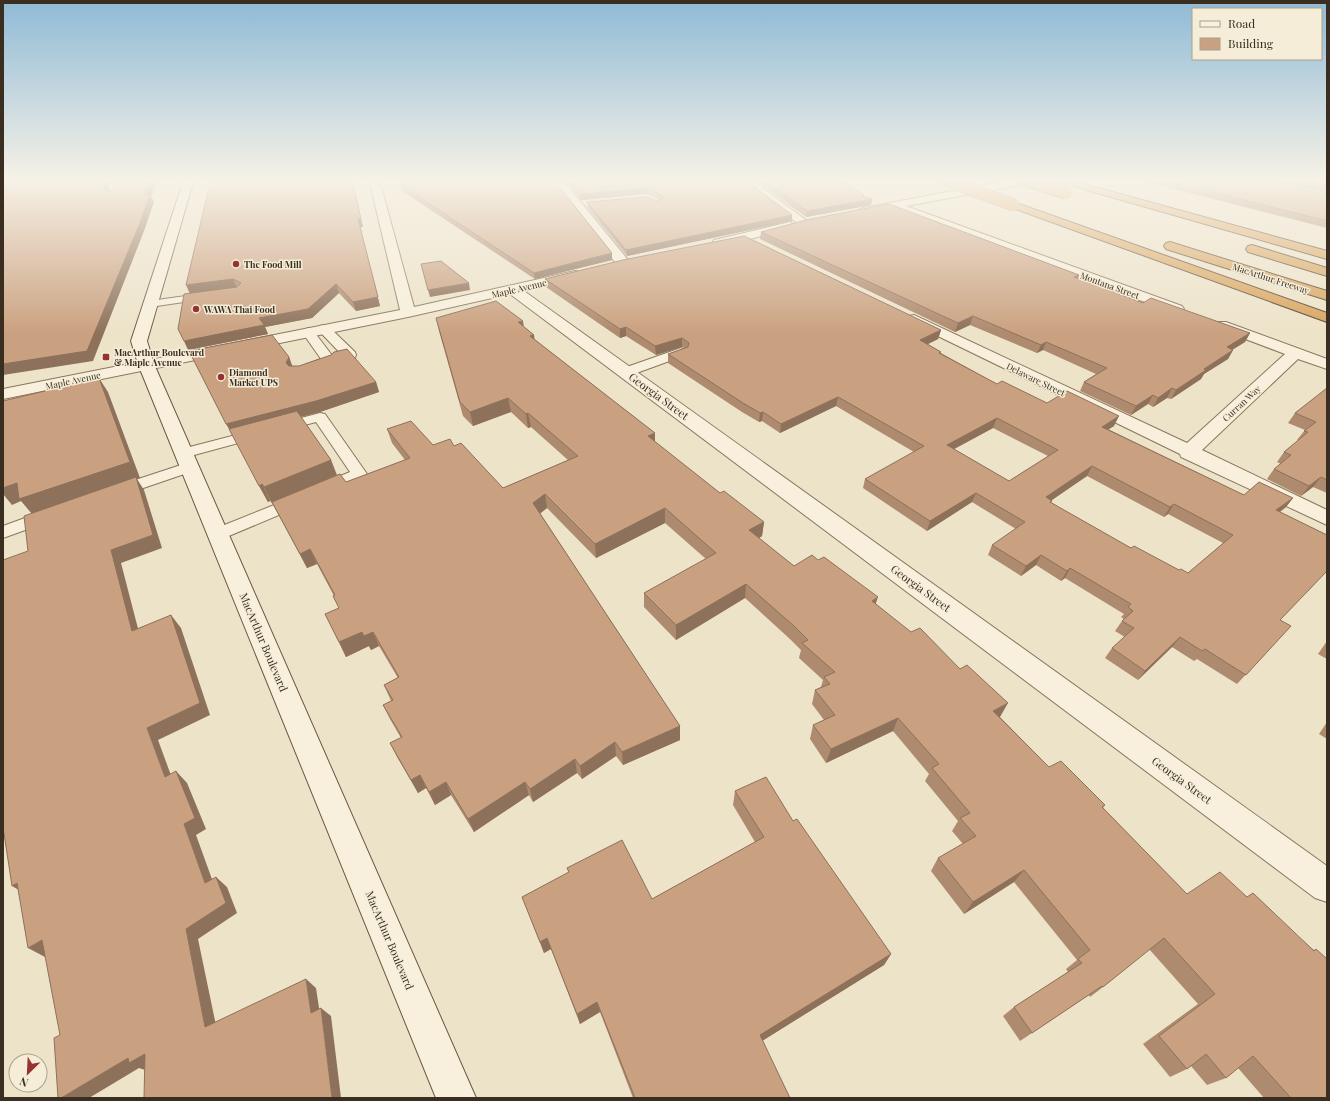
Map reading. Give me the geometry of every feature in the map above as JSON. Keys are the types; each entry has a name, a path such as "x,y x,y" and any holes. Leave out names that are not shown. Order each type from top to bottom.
{"highway":[{"path":"1084,230 1327,318"},
{"path":"1237,230 1327,255"},
{"name":"MacArthur Freeway","path":"1160,243 1327,296"},
{"name":"MacArthur Freeway","path":"1238,245 1327,272"}],"street":[{"name":"MacArthur Boulevard","path":"173,230 139,341 146,364 456,1098"},
{"path":"387,230 408,313"},
{"path":"597,230 623,263"},
{"path":"707,246 775,230"},
{"name":"Montana Street","path":"962,230 1191,314"},
{"path":"745,238 767,248"},
{"path":"608,267 638,260"},
{"name":"Maple Avenue","path":"3,394 146,364 408,313 514,290 586,272"},
{"name":"Georgia Street","path":"514,290 1327,886"},
{"name":"Delaware Street","path":"902,314 1327,518"},
{"path":"1206,320 1327,364"},
{"name":"Curran Way","path":"1188,452 1295,352"}],"lane":[{"path":"150,304 213,295 213,283"},
{"path":"324,329 350,355"},
{"path":"298,372 329,361 308,332"},
{"path":"626,372 681,352"},
{"path":"100,498 187,460 320,417 359,474 218,534"},
{"path":"3,532 63,511"}],"building":[{"path":"3,230 137,230 87,351 3,364"},
{"path":"199,230 361,230 378,297 353,302 336,284 308,309 259,318 264,325 184,341 178,329 184,294 237,287 241,283 233,279 186,285"},
{"path":"470,230 594,230 612,253 534,273"},
{"path":"610,230 719,230 626,250"},
{"path":"767,230 960,230 1079,275 1074,277 1143,303 1151,298 1250,333 1227,347 1233,350 1176,390 1172,388 1158,398 1153,395 1136,406 1084,382 1107,368 1046,342 1041,345 973,316 958,323 761,232"},
{"path":"744,236 941,330 920,340 941,352 939,353 997,384 1002,381 1047,403 1067,391 1119,416 1102,427 1244,495 1259,482 1293,498 1276,510 1327,535 1327,571 1280,620 1291,626 1246,675 1205,649 1202,651 1180,637 1145,671 1112,648 1134,628 1122,621 1133,611 1128,607 1131,604 1070,568 1067,571 1041,555 1026,566 992,545 1025,522 976,493 930,521 865,479 924,446 838,397 781,424 763,412 760,413 743,403 668,354 688,347 689,343 682,338 655,346 626,327 620,329 545,279 623,260","holes":["997,418 1058,450 1009,481 947,445","1092,466 1170,507 1174,504 1233,535 1188,573 1181,569 1179,570 1134,546 1131,548 1050,502 1052,501 1046,497"]},
{"path":"441,261 469,283 428,290 421,264"},
{"path":"496,301 523,321 518,322 534,335 530,336 655,433 648,436 720,493 724,491 764,522 749,530 794,566 812,555 818,560 824,557 878,597 872,601 911,632 920,628 960,669 967,665 1008,703 993,711 1049,767 1061,761 1105,805 1102,807 1187,894 1220,872 1247,897 1253,893 1314,951 1316,949 1327,959 1327,1098 1291,1098 1253,1056 1226,1078 1206,1054 1187,1069 1159,1036 1215,994 1164,938 1103,987 1102,986 1032,1033 1014,1007 1082,963 1078,959 1090,950 1024,870 973,902 938,858 976,836 960,818 970,813 932,768 939,764 898,718 831,749 813,725 835,715 815,690 830,684 824,677 835,672 802,643 808,640 794,626 746,584 676,625 644,593 716,553 665,508 595,544 545,494 533,503 680,726 622,752 615,742 580,766 575,759 530,789 525,782 468,819 446,782 429,792 420,775 411,780 390,743 402,737 383,705 393,700 384,685 399,677 373,632 364,636 362,632 339,642 325,614 339,608 333,596 335,595 310,549 300,554 272,502 340,474 346,482 410,458 387,429 411,421 433,445 450,439 454,446 461,443 503,488 578,456 528,413 526,414 508,398 470,412 460,402 436,318"},
{"path":"272,335 289,357 286,363 289,366 299,366 331,355 334,352 347,349 376,382 316,401 226,424 189,351"},
{"path":"99,378 130,462 19,499 17,483 3,488 3,401"},
{"path":"1327,388 1327,480 1321,477 1309,486 1274,469 1291,455 1284,452 1308,432 1304,431 1316,422 1295,413"},
{"path":"297,411 331,460 264,487 262,484 259,486 229,429"},
{"path":"136,477 153,535 111,550 132,631 171,615 200,703 147,728 165,777 176,771 195,818 184,824 205,883 216,877 226,903 186,929 205,1027 306,979 311,1013 321,1008 332,1098 144,1098 145,1054 129,1063 128,1058 61,1098 58,1098 54,1038 60,1035 42,940 28,948 17,883 12,886 3,827 3,560 28,551 24,516"},
{"path":"766,777 793,821 797,819 891,954 760,1035 790,1098 635,1098 597,1002 577,1014 547,938 540,942 522,897 569,872 567,868 622,840 652,899 764,837 735,791"}],"place":[{"name":"The Food Mill","path":"236,264"},
{"name":"WAWA Thai Food","path":"196,309"},
{"name":"MacArthur Boulevard & Maple Avenue","path":"106,357"},
{"name":"Diamond Market UPS","path":"221,377"}]}
